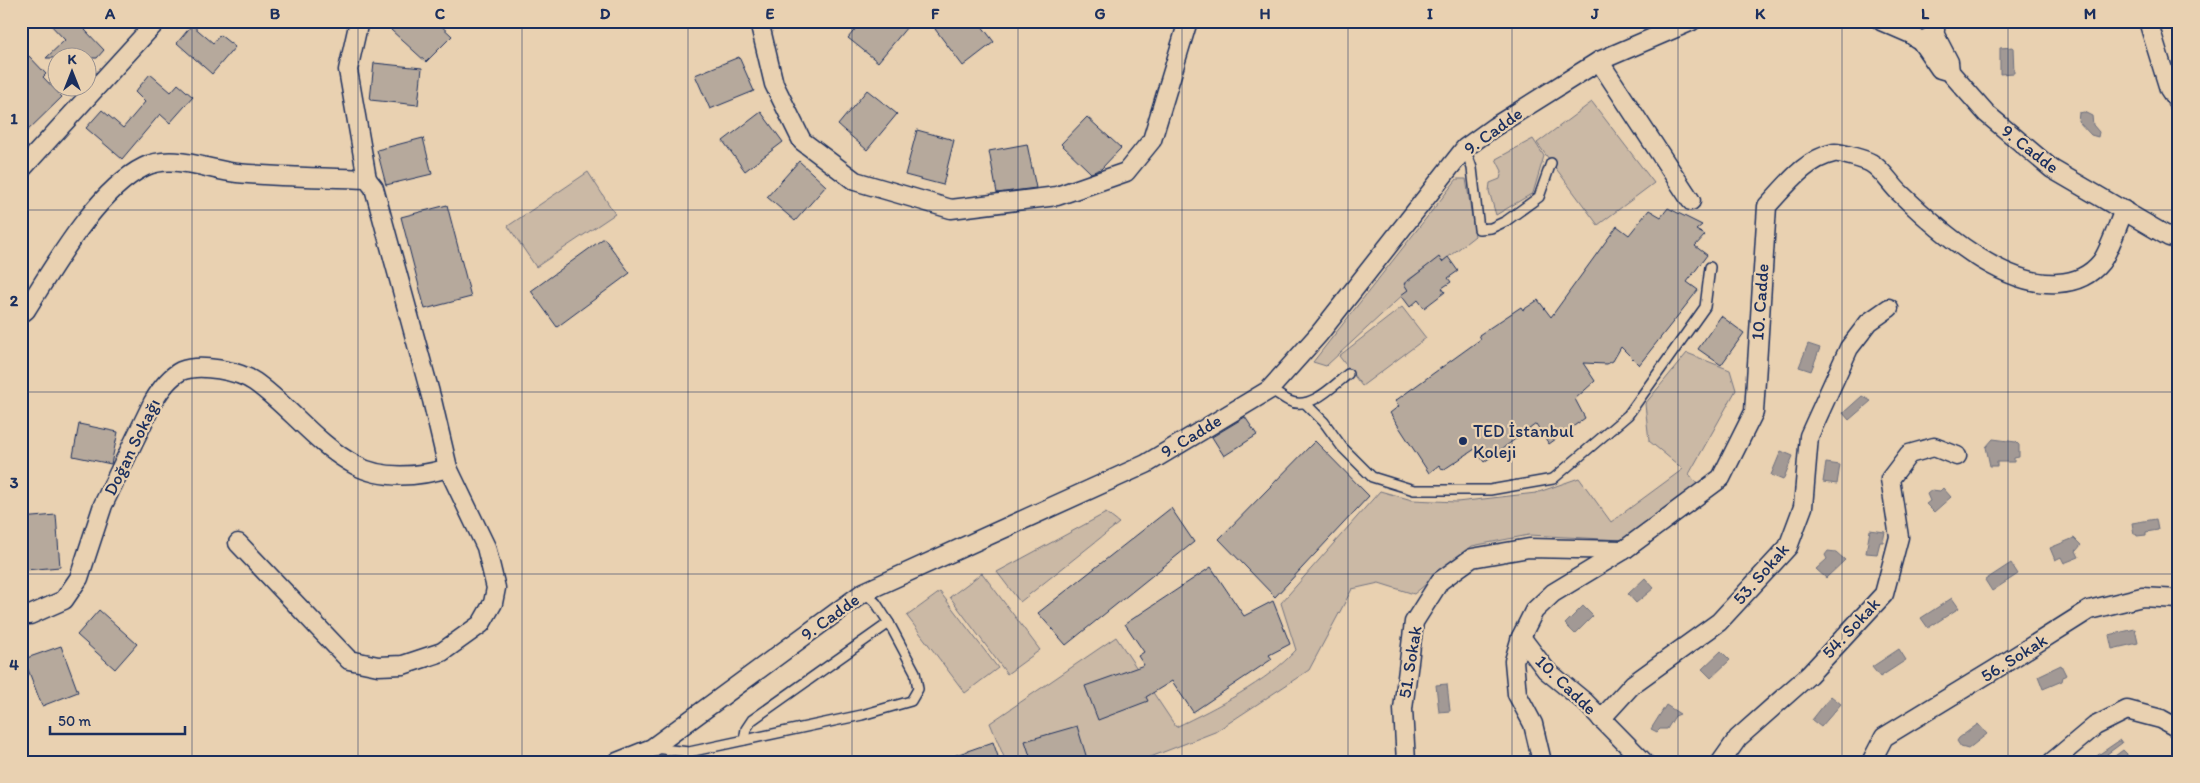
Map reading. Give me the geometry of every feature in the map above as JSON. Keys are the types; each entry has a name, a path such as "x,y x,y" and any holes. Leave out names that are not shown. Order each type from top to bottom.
{"street":[{"path":"21,170 157,21"},
{"path":"238,543 349,660 378,666 403,665 442,652 481,624 493,602 496,588 486,547 448,468 432,400 374,188 367,179 348,70 359,21"},
{"path":"759,21 774,84 802,141 855,181 950,209 1057,196 1126,172 1152,140 1188,21"},
{"name":"9. Cadde","path":"617,762 652,748 864,592 1146,464 1269,390 1319,334 1465,148 1494,126 1599,61 1692,21"},
{"path":"1881,21 1926,28"},
{"path":"2148,21 2169,89 2179,104"},
{"name":"9. Cadde","path":"1926,28 1940,69 1950,72 1987,114 2052,169 2124,210"},
{"path":"1599,61 1691,201"},
{"name":"10. Cadde","path":"1644,762 1601,719 1546,670 1521,637 1534,611 1553,593 1624,550 1721,478 1754,412 1767,206 1808,164 1836,152 1872,163 1900,193 1971,253 1998,269 2024,279 2047,284 2071,282 2088,274 2102,262 2124,210"},
{"path":"21,314 26,310 55,265 98,205 122,182 145,166 169,162 190,163 235,173 367,179"},
{"path":"2124,210 2179,240"},
{"name":"53. Sokak","path":"1601,719 1633,684 1718,622 1788,547 1803,507 1809,436 1849,348 1869,322 1890,308"},
{"name":"Doğan Sokağı","path":"21,614 30,615 64,600 79,578 104,505 153,402 163,386 182,371 200,368 232,371 254,381 328,446 355,465 378,474 430,474 448,468"},
{"name":"54. Sokak","path":"1721,762 1738,738 1809,675 1884,594 1898,537 1890,479 1909,454 1934,447 1957,456"},
{"name":"51. Sokak","path":"1406,762 1403,709 1414,622 1440,581 1472,558 1529,548 1624,550"},
{"name":"56. Sokak","path":"1871,762 1884,737 2088,610 2142,597 2179,599"},
{"path":"1521,637 1514,661 1517,694 1533,724 1542,762"},
{"path":"2052,762 2095,726 2128,710 2161,719 2179,729"}],"lane":[{"path":"1465,148 1472,168 1480,229 1491,228 1506,221 1540,197 1551,163"},
{"path":"1269,390 1291,402 1306,404 1324,422 1342,447 1372,477 1414,490 1490,490 1553,479 1628,415 1705,307 1710,267"},
{"path":"1306,404 1326,392 1348,374"},
{"path":"652,748 689,752 862,715 911,701 918,689 918,680 889,623 876,603 864,592"},
{"path":"744,740 746,729 752,720 889,623"}],"shaded area":[{"path":"2013,47 2014,73 2000,74 2000,48"},
{"path":"1592,102 1654,183 1598,225 1537,143"},
{"path":"2084,112 2092,116 2093,125 2099,132 2098,137 2091,135 2078,121 2079,113"},
{"path":"1533,139 1544,156 1533,193 1496,215 1489,191 1490,183 1500,179 1502,171 1496,159"},
{"path":"588,172 615,214 536,267 508,226"},
{"path":"1457,179 1466,179 1475,236 1442,262 1439,258 1404,283 1408,290 1326,366 1313,362"},
{"path":"1402,307 1426,338 1362,386 1339,356"},
{"path":"1808,344 1820,348 1811,371 1799,367"},
{"path":"1687,353 1730,370 1736,390 1689,474 1697,484 1622,540 1529,535 1472,546 1414,594 1379,583 1352,589 1309,670 1215,732 1148,758 1132,762 1006,762 990,723 1116,637 1176,727 1223,703 1270,673 1296,650 1281,603 1380,491 1412,500 1457,502 1536,493 1579,478 1611,522 1683,469 1649,441 1645,404"},
{"path":"1862,396 1871,401 1849,420 1843,413"},
{"path":"1993,439 2016,442 2019,445 2019,457 2014,458 2014,462 1997,462 1997,466 1990,466 1986,447"},
{"path":"1781,451 1793,456 1783,480 1771,475"},
{"path":"1826,463 1840,465 1837,484 1823,482"},
{"path":"1943,488 1951,497 1934,512 1926,504 1930,501 1927,494 1932,490 1940,491"},
{"path":"1106,513 1119,523 1020,602 997,572"},
{"path":"2156,519 2158,530 2146,532 2146,535 2137,536 2134,534 2132,523"},
{"path":"1870,530 1885,532 1883,542 1880,542 1877,554 1866,553"},
{"path":"2074,538 2081,545 2076,551 2079,557 2064,563 2061,557 2055,560 2050,548"},
{"path":"1828,551 1836,552 1845,560 1826,578 1816,569 1827,559 1825,555"},
{"path":"2011,563 2018,574 1992,591 1985,580"},
{"path":"982,573 1040,650 1007,674 950,597"},
{"path":"1645,578 1654,588 1636,603 1628,594"},
{"path":"940,592 998,668 965,693 907,616"},
{"path":"1952,598 1959,608 1928,628 1921,618"},
{"path":"1583,606 1593,616 1575,634 1565,624"},
{"path":"2135,629 2138,643 2112,649 2109,635"},
{"path":"1899,649 1906,660 1880,677 1872,667"},
{"path":"1721,651 1730,660 1711,678 1702,669"},
{"path":"2061,665 2066,675 2062,681 2043,689 2038,676"},
{"path":"1447,684 1450,711 1439,712 1436,685"},
{"path":"1831,696 1841,704 1821,727 1812,720"},
{"path":"1666,705 1680,714 1675,716 1667,729 1660,729 1657,732 1651,729"},
{"path":"1978,724 1987,734 1968,749 1961,747 1957,741 1959,738"},
{"path":"2120,740 2122,743 2107,754 2111,759 2123,750 2127,754 2127,762 2106,762 2103,757 2096,762 2088,762"}],"building":[{"path":"47,21 94,21 85,30 104,50 98,57 98,48 57,48 65,40"},
{"path":"400,21 436,21 452,36 426,62 391,30"},
{"path":"862,21 912,21 878,62 848,38"},
{"path":"945,21 978,21 994,42 963,66 935,29"},
{"path":"192,25 213,43 220,35 235,47 212,74 177,43"},
{"path":"29,56 46,74 43,77 48,82 48,98 61,98 21,137 21,63"},
{"path":"739,57 754,91 710,109 695,75"},
{"path":"374,63 422,68 418,105 370,100"},
{"path":"150,74 171,92 178,84 193,97 170,123 160,114 122,159 86,128 102,110 123,128 145,102 135,92"},
{"path":"867,90 897,114 867,150 838,125"},
{"path":"761,112 783,142 745,171 723,141"},
{"path":"1087,117 1121,148 1101,169 1091,173 1061,144"},
{"path":"917,130 954,140 943,185 905,175"},
{"path":"423,138 432,174 386,185 377,150"},
{"path":"1027,144 1036,188 997,193 989,151"},
{"path":"799,161 826,186 795,221 767,197"},
{"path":"447,205 471,297 425,309 401,217"},
{"path":"1668,208 1702,225 1696,230 1705,235 1695,246 1707,255 1687,282 1698,290 1639,365 1621,347 1613,361 1607,364 1583,363 1595,381 1575,399 1585,418 1549,444 1536,424 1484,462 1475,449 1443,470 1439,465 1429,473 1390,413 1399,406 1395,401 1481,339 1479,335 1521,307 1523,310 1538,300 1551,317 1617,226 1629,235 1649,210 1661,217"},
{"path":"604,238 630,273 557,327 531,291"},
{"path":"1439,257 1442,262 1448,257 1458,271 1448,278 1451,282 1442,288 1445,292 1424,308 1418,300 1410,307 1401,295 1408,290 1404,284"},
{"path":"1721,316 1744,333 1721,365 1698,349"},
{"path":"1245,417 1257,435 1224,456 1212,437"},
{"path":"79,424 118,432 111,464 73,456"},
{"path":"1315,441 1369,496 1275,597 1219,539"},
{"path":"1171,508 1194,542 1066,645 1038,613"},
{"path":"56,515 60,567 25,570 21,518"},
{"path":"1211,567 1244,616 1273,601 1290,644 1269,655 1272,659 1193,712 1172,681 1146,697 1148,701 1098,720 1085,686 1144,665 1138,656 1144,652 1125,624"},
{"path":"99,610 137,644 115,669 77,635"},
{"path":"61,646 78,692 42,706 24,659"},
{"path":"1077,726 1088,762 1032,762 1025,741"},
{"path":"993,742 1000,762 942,762 942,760"}],"place":[{"name":"TED İstanbul Koleji","path":"1463,441"}]}
